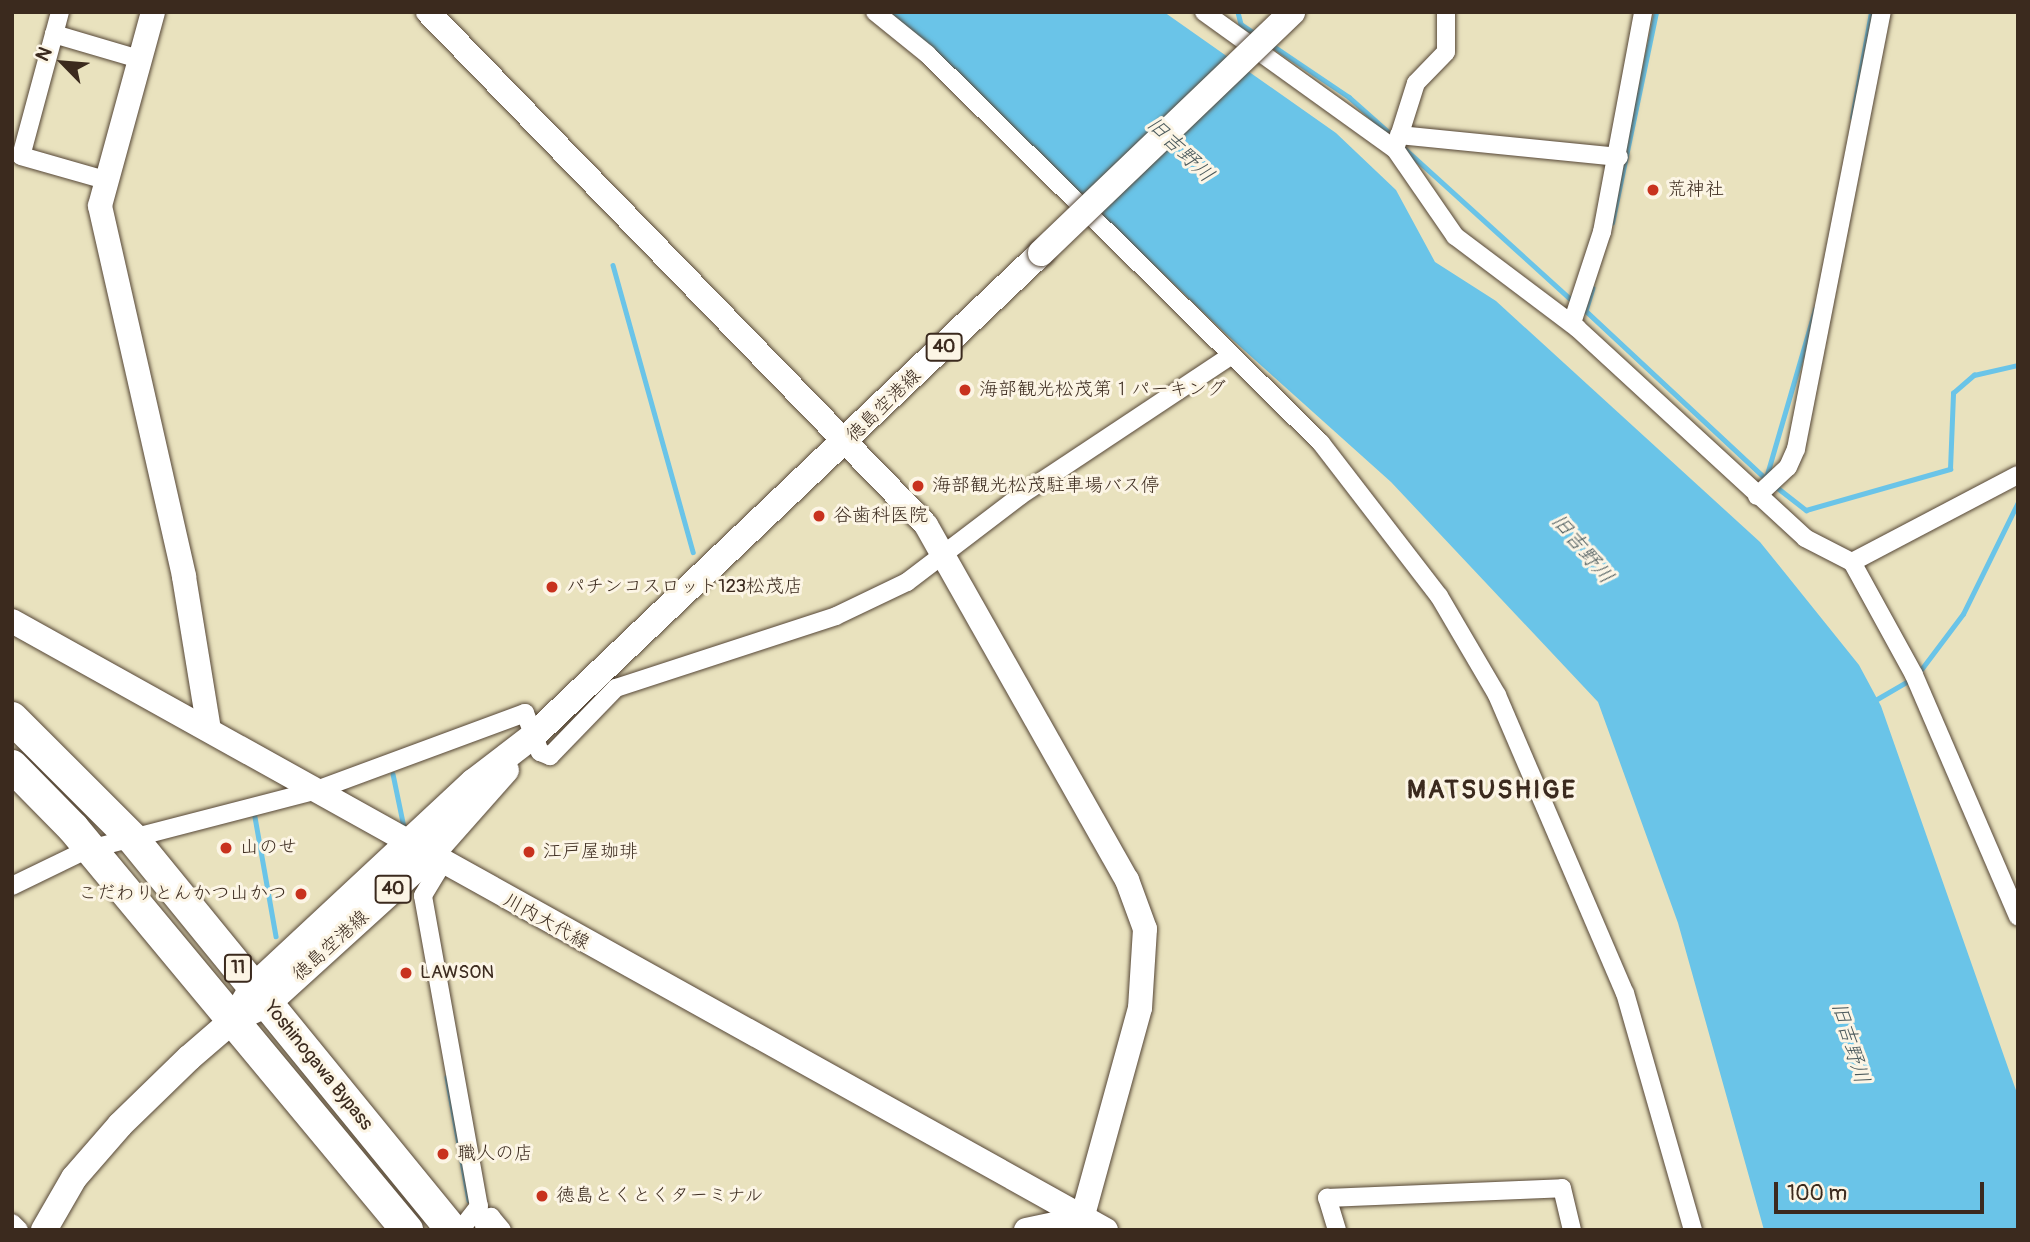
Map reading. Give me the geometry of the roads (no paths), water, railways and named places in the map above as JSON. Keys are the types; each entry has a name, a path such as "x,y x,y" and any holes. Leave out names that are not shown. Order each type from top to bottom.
{"highway":[{"name":"Yoshinogawa Bypass","path":"12,718 133,839 452,1230"},
{"name":"Yoshinogawa Bypass","path":"12,766 233,1020 407,1230"}],"main road":[{"name":"徳島空港線","path":"44,1230 74,1178 120,1125 260,996 426,855 533,736 848,441 1292,12"}],"street":[{"path":"60,12 16,156 105,180"},
{"path":"153,12 105,180 102,217 184,577 209,729"},
{"path":"428,12 848,441 946,555 983,633 1127,880 1145,929 1140,1008 1081,1224 1027,1230"},
{"path":"875,12 945,71 1229,357 1321,443 1394,531 1497,695 1625,993 1693,1230"},
{"path":"1397,142 1416,83 1446,52 1446,12"},
{"path":"1572,323 1619,157 1643,12"},
{"path":"1757,496 1788,467 1796,449 1882,12"},
{"path":"1215,16 1397,142 1455,236 1572,323 1805,538 1852,562 1914,675 2018,917"},
{"path":"54,34 139,59"},
{"path":"1397,142 1619,157"},
{"path":"12,886 86,850 314,792 525,713 533,736 550,756 616,688 836,616 907,582 946,555 1021,495 1229,357"},
{"path":"1852,562 2018,475"},
{"name":"川内大代線","path":"12,621 209,729 314,792 1081,1224 1107,1230"},
{"path":"426,855 423,896 479,1206 460,1230"},
{"path":"1336,1230 1327,1198 1562,1188 1572,1230"},
{"path":"488,1230 484,1225 491,1217 502,1230"},
{"path":"12,1223 19,1230"}],"water":[{"name":"旧吉野川","path":"890,12 1164,12 1336,133 1396,190 1435,262 1496,301 1760,542 1859,665 1881,706 2018,1096 2018,1230 1764,1230 1678,923 1598,702 1391,482 1226,334"}],"waterway":[{"path":"1238,12 1241,24 1256,34"},
{"path":"1612,223 1656,12"},
{"path":"1852,118 1871,12"},
{"path":"1272,45 1349,97 1393,136"},
{"path":"1404,148 1574,302"},
{"path":"613,265 693,552"},
{"path":"1593,288 1586,311 1767,480"},
{"path":"1766,478 1815,309"},
{"path":"1774,485 1806,510 1950,469 1953,393 1974,375 2018,365"},
{"path":"1917,675 1963,614 2018,502"},
{"path":"1872,702 1910,680"},
{"path":"393,774 404,827"},
{"path":"255,817 276,936"},
{"path":"447,1077 469,1200"}],"place":[{"name":"荒神社","path":"1653,190"},
{"name":"海部観光松茂第１パーキング","path":"965,390"},
{"name":"海部観光松茂駐車場バス停","path":"918,486"},
{"name":"谷歯科医院","path":"819,516"},
{"name":"パチンコスロット123松茂店","path":"552,587"},
{"name":"山のせ","path":"226,848"},
{"name":"江戸屋珈琲","path":"529,852"},
{"name":"こだわりとんかつ山かつ","path":"301,894"},
{"name":"LAWSON","path":"406,973"},
{"name":"職人の店","path":"443,1154"},
{"name":"徳島とくとくターミナル","path":"542,1196"}],"district":[{"name":"MATSUSHIGE","path":"1492,791"}]}
